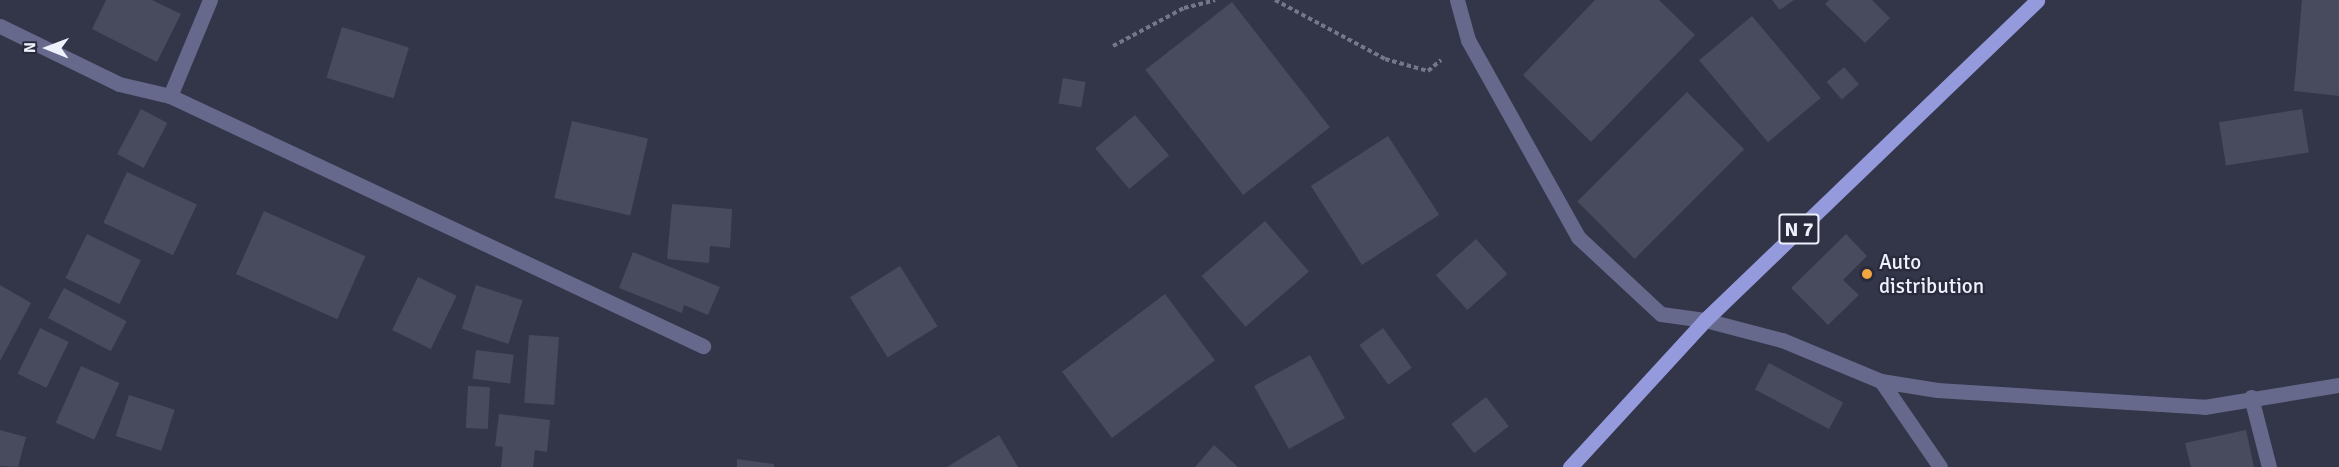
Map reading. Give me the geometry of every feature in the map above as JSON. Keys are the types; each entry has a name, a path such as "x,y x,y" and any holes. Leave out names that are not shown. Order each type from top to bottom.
{"main road":[{"name":"N 7","path":"1570,467 1705,320 2037,0"}],"street":[{"path":"170,96 210,0"},
{"path":"1457,0 1468,40 1578,237 1660,314 1705,320 1782,340 1881,381 1937,390 2204,407 2252,397 2339,385"},
{"path":"0,26 118,84 170,96 703,346"},
{"path":"1881,381 1941,467"},
{"path":"2252,397 2269,467"}],"path":[{"path":"1113,46 1184,8 1215,0"},
{"path":"1275,0 1385,59 1428,71 1468,40"}],"building":[{"path":"106,0 152,0 181,14 157,62 92,29"},
{"path":"1595,0 1659,0 1695,35 1591,142 1523,75"},
{"path":"1772,0 1794,0 1780,10"},
{"path":"1829,0 1872,0 1890,18 1865,43 1825,4"},
{"path":"2302,0 2339,0 2339,96 2294,91"},
{"path":"1232,2 1330,127 1243,195 1145,70"},
{"path":"1752,16 1821,98 1768,142 1699,60"},
{"path":"342,27 409,47 393,98 327,78"},
{"path":"1844,67 1859,84 1842,99 1827,82"},
{"path":"1063,78 1086,82 1081,108 1058,104"},
{"path":"1687,92 1744,149 1635,259 1577,202"},
{"path":"141,109 167,123 144,168 117,154"},
{"path":"2302,109 2309,152 2226,166 2219,122"},
{"path":"1135,115 1169,156 1129,189 1095,148"},
{"path":"572,121 648,139 630,216 554,198"},
{"path":"1388,136 1439,215 1362,265 1311,186"},
{"path":"127,172 197,205 173,255 103,223"},
{"path":"672,204 732,209 730,248 710,246 709,263 667,259"},
{"path":"264,211 365,256 337,319 236,274"},
{"path":"1265,221 1309,272 1246,327 1202,276"},
{"path":"87,234 141,260 119,304 66,278"},
{"path":"1846,234 1867,256 1843,280 1859,295 1828,325 1791,288"},
{"path":"1476,239 1507,274 1467,310 1436,275"},
{"path":"633,252 720,287 708,315 684,305 682,313 619,288"},
{"path":"900,266 938,326 888,357 850,297"},
{"path":"418,277 457,296 431,349 392,330"},
{"path":"0,285 31,303 0,361"},
{"path":"476,285 523,300 508,344 462,329"},
{"path":"64,288 127,321 111,351 48,318"},
{"path":"1165,294 1215,360 1112,438 1062,372"},
{"path":"40,328 69,342 46,388 18,374"},
{"path":"1383,328 1412,368 1388,385 1360,345"},
{"path":"529,335 559,337 554,405 524,403"},
{"path":"476,350 514,355 510,383 472,379"},
{"path":"1310,355 1345,418 1289,449 1254,386"},
{"path":"1769,363 1843,402 1829,429 1755,389"},
{"path":"81,366 119,383 94,440 56,423"},
{"path":"468,386 490,387 488,429 466,428"},
{"path":"129,395 175,410 161,451 116,436"},
{"path":"1486,397 1509,426 1474,453 1451,424"},
{"path":"499,414 550,420 547,452 535,450 533,467 501,467 503,447 495,446"},
{"path":"0,430 26,437 18,467 0,466"},
{"path":"2246,430 2254,467 2191,467 2185,443"},
{"path":"999,435 1018,467 947,467"},
{"path":"1214,445 1238,467 1195,467"},
{"path":"737,459 774,464 774,467 737,467"}],"place":[{"name":"Auto distribution","path":"1867,274"}]}
